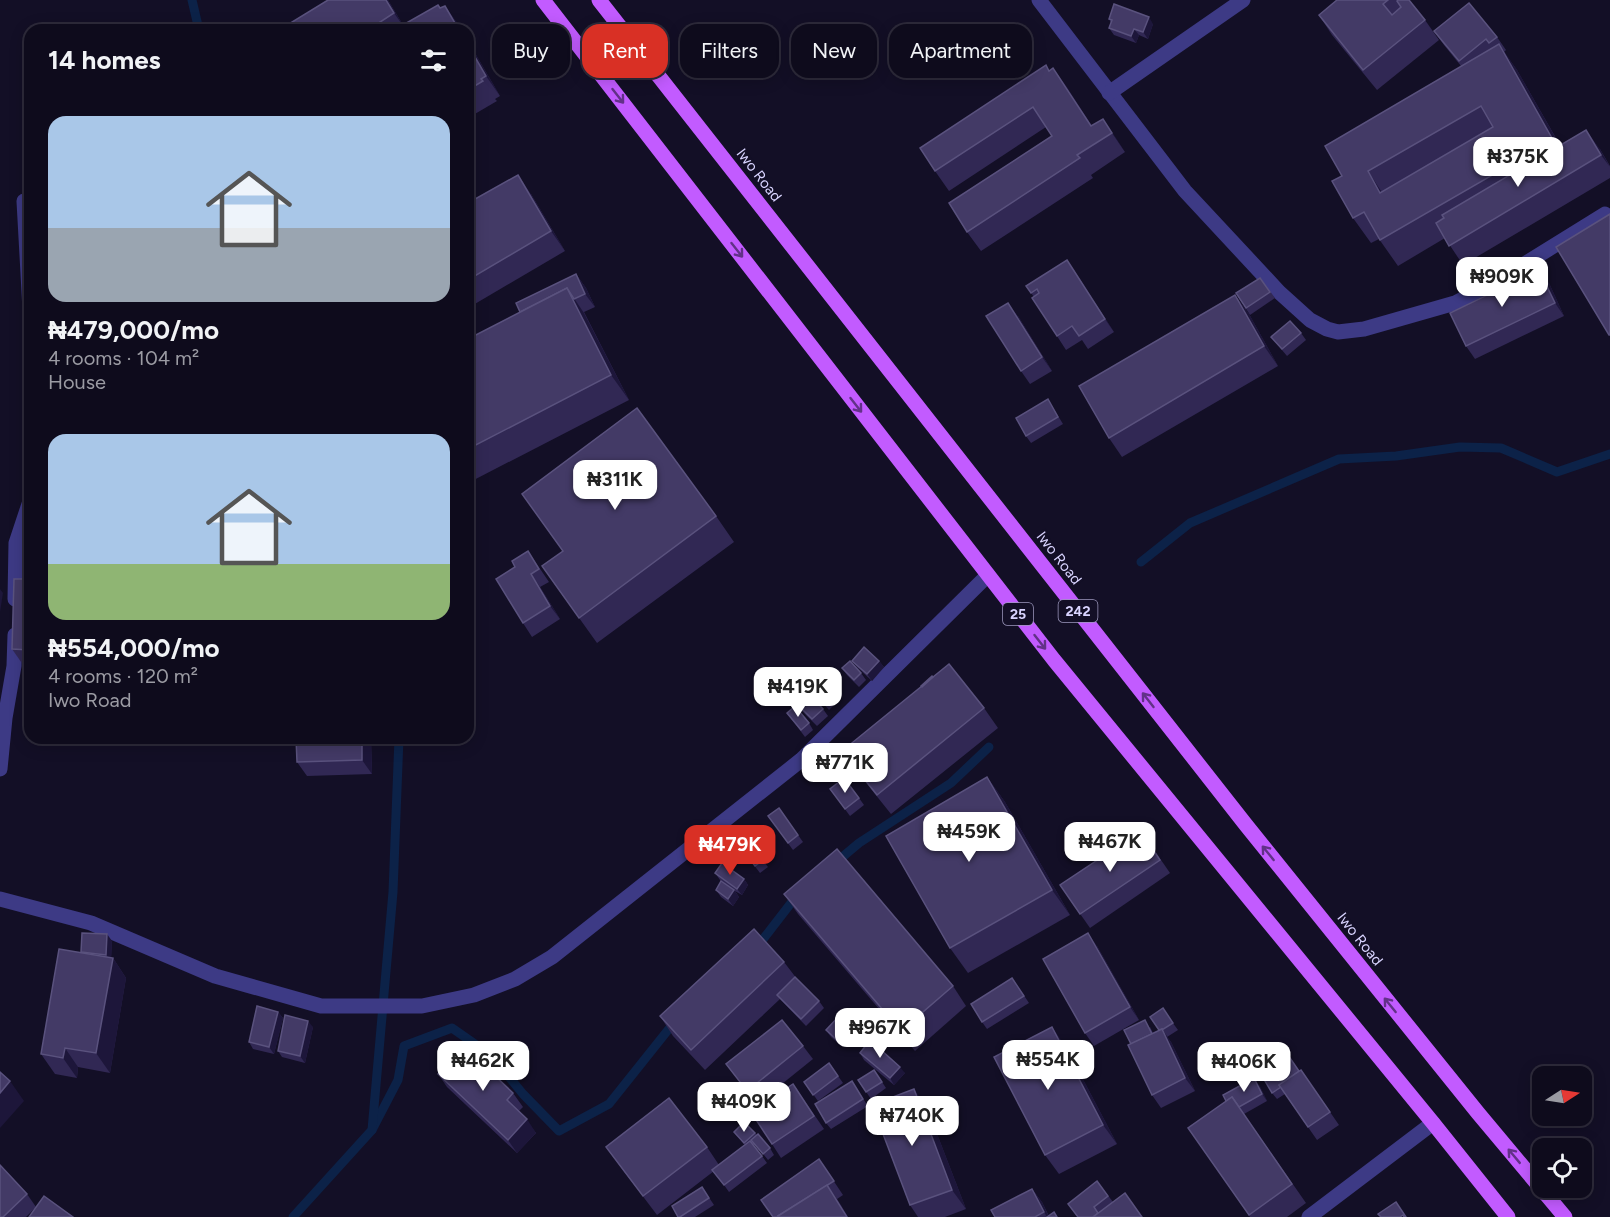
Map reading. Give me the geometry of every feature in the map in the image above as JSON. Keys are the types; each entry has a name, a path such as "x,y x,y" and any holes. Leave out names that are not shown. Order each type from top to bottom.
{"main road":[{"name":"25","path":"543,0 1054,660 1508,1217"},
{"name":"Iwo Road","path":"599,0 1246,825 1478,1113 1565,1217"}],"street":[{"path":"1039,0 1185,191 1278,292 1310,320 1338,332 1364,329 1455,303 1502,278 1605,214"},
{"path":"1109,93 1243,0"},
{"path":"0,769 4,718 14,666 16,543 24,519"},
{"path":"0,542 16,543"},
{"path":"0,899 91,923 215,976 321,1006 422,1006 474,995 515,979 552,957 801,760 988,575"},
{"path":"1309,1217 1433,1123"}],"building":[{"path":"328,0 386,0 394,13 377,24 289,24"},
{"path":"1337,0 1388,0 1383,4 1392,15 1401,7 1398,0 1409,0 1425,20 1363,70 1319,15"},
{"path":"1469,3 1497,37 1489,43 1486,39 1459,61 1434,31"},
{"path":"1114,4 1149,17 1143,32 1134,29 1131,36 1109,28 1112,20 1109,19"},
{"path":"438,5 440,8 445,6 456,24 405,24"},
{"path":"1499,44 1553,140 1380,240 1364,212 1353,218 1332,181 1342,176 1325,146","holes":["1481,106 1493,127 1380,193 1368,171"]},
{"path":"474,55 486,76 481,79 483,81 474,86"},
{"path":"1046,65 1049,71 1053,68 1091,126 1103,119 1112,133 1077,155 1080,158 967,232 949,203 1052,136 1033,107 935,171 920,148 1026,78 1032,78 1032,74"},
{"path":"1586,130 1601,155 1449,246 1436,223 1444,218 1442,215"},
{"path":"518,175 551,231 474,276 474,200"},
{"path":"1610,214 1610,335 1609,335 1556,247"},
{"path":"1067,260 1105,319 1079,336 1072,326 1057,336 1032,298 1039,293 1037,289 1031,293 1026,286"},
{"path":"1539,270 1555,303 1466,346 1450,313"},
{"path":"576,274 585,294 574,299 567,288 520,312 516,303"},
{"path":"1260,278 1270,292 1246,308 1236,293"},
{"path":"567,288 611,375 474,446 474,336"},
{"path":"1235,295 1264,346 1109,438 1079,386"},
{"path":"1008,303 1042,357 1021,371 986,316"},
{"path":"1290,321 1301,333 1282,349 1271,337"},
{"path":"1048,399 1058,417 1026,436 1016,418"},
{"path":"637,408 716,516 579,618 542,566 563,551 522,494"},
{"path":"528,551 539,569 531,574 550,606 523,623 496,579 515,567 512,561"},
{"path":"14,579 24,579 24,650 12,649"},
{"path":"864,647 879,661 867,674 852,661"},
{"path":"850,661 861,673 854,680 842,668"},
{"path":"949,664 984,708 877,795 842,751"},
{"path":"823,685 832,695 825,703 815,693"},
{"path":"807,692 823,709 812,719 796,703"},
{"path":"795,706 809,723 801,730 787,713"},
{"path":"296,744 362,744 362,760 297,762"},
{"path":"839,746 850,762 842,770 829,756"},
{"path":"987,777 1052,890 950,948 886,836"},
{"path":"844,778 859,798 845,809 830,789"},
{"path":"779,808 798,835 788,843 768,816"},
{"path":"1141,831 1160,860 1080,914 1060,885"},
{"path":"749,842 763,860 755,866 741,848"},
{"path":"837,849 953,986 901,1031 784,894"},
{"path":"722,863 744,879 737,889 715,873"},
{"path":"721,881 734,890 728,899 716,890"},
{"path":"754,929 784,962 691,1050 660,1016"},
{"path":"82,933 107,934 106,955 81,952"},
{"path":"1088,933 1130,1007 1085,1033 1043,959"},
{"path":"59,949 113,958 96,1053 65,1048 63,1058 41,1054"},
{"path":"795,977 819,1001 801,1019 777,995"},
{"path":"1012,978 1024,996 982,1022 971,1004"},
{"path":"257,1006 278,1012 269,1047 249,1042"},
{"path":"1163,1008 1173,1023 1159,1030 1150,1017"},
{"path":"285,1015 308,1021 300,1056 278,1051"},
{"path":"840,1015 850,1025 837,1040 826,1030"},
{"path":"782,1020 803,1046 747,1091 726,1064"},
{"path":"1145,1020 1152,1034 1131,1044 1124,1030"},
{"path":"1052,1027 1103,1125 1045,1155 994,1057"},
{"path":"1162,1029 1185,1078 1152,1095 1128,1045"},
{"path":"870,1040 900,1067 890,1078 860,1053"},
{"path":"464,1046 513,1093 507,1100 527,1119 508,1140 438,1074"},
{"path":"1290,1058 1299,1071 1272,1093 1262,1076"},
{"path":"829,1063 838,1076 813,1095 804,1082"},
{"path":"874,1070 882,1082 866,1092 858,1080"},
{"path":"1301,1070 1330,1112 1308,1127 1279,1085"},
{"path":"0,1072 10,1081 0,1093"},
{"path":"1254,1078 1262,1094 1239,1107 1232,1097 1226,1101 1223,1095"},
{"path":"852,1081 863,1099 826,1123 815,1104"},
{"path":"793,1084 814,1116 772,1144 751,1112"},
{"path":"914,1089 952,1190 910,1205 872,1105"},
{"path":"1232,1097 1292,1184 1249,1215 1188,1128"},
{"path":"669,1098 707,1147 643,1196 606,1147"},
{"path":"744,1122 755,1133 744,1143 734,1132"},
{"path":"758,1134 770,1148 763,1154 751,1140"},
{"path":"750,1141 762,1156 724,1185 712,1170"},
{"path":"819,1159 834,1181 779,1217 773,1217 761,1200"},
{"path":"0,1165 27,1194 3,1217 0,1217"},
{"path":"1097,1181 1108,1196 1094,1207 1098,1213 1093,1217 1078,1217 1068,1204"},
{"path":"827,1185 847,1217 778,1216"},
{"path":"702,1187 709,1198 678,1217 672,1206"},
{"path":"1032,1189 1044,1212 1035,1217 995,1217 991,1210"},
{"path":"1125,1193 1142,1217 1093,1217"},
{"path":"44,1196 73,1217 29,1217"},
{"path":"1396,1202 1406,1217 1403,1215 1381,1217 1378,1214"},
{"path":"1054,1212 1057,1217 1047,1217"}],"waterway":[{"path":"192,0 198,24"},
{"path":"1141,562 1190,523 1339,459 1396,456 1460,447 1501,448 1557,472 1610,454"},
{"path":"293,1217 372,1130 393,892 399,744"},
{"path":"834,864 859,843 951,783 989,747"},
{"path":"757,947 798,894"},
{"path":"372,1130 398,1080 404,1046 452,1028 492,1056 523,1094 559,1131 609,1104 676,1020"}]}
